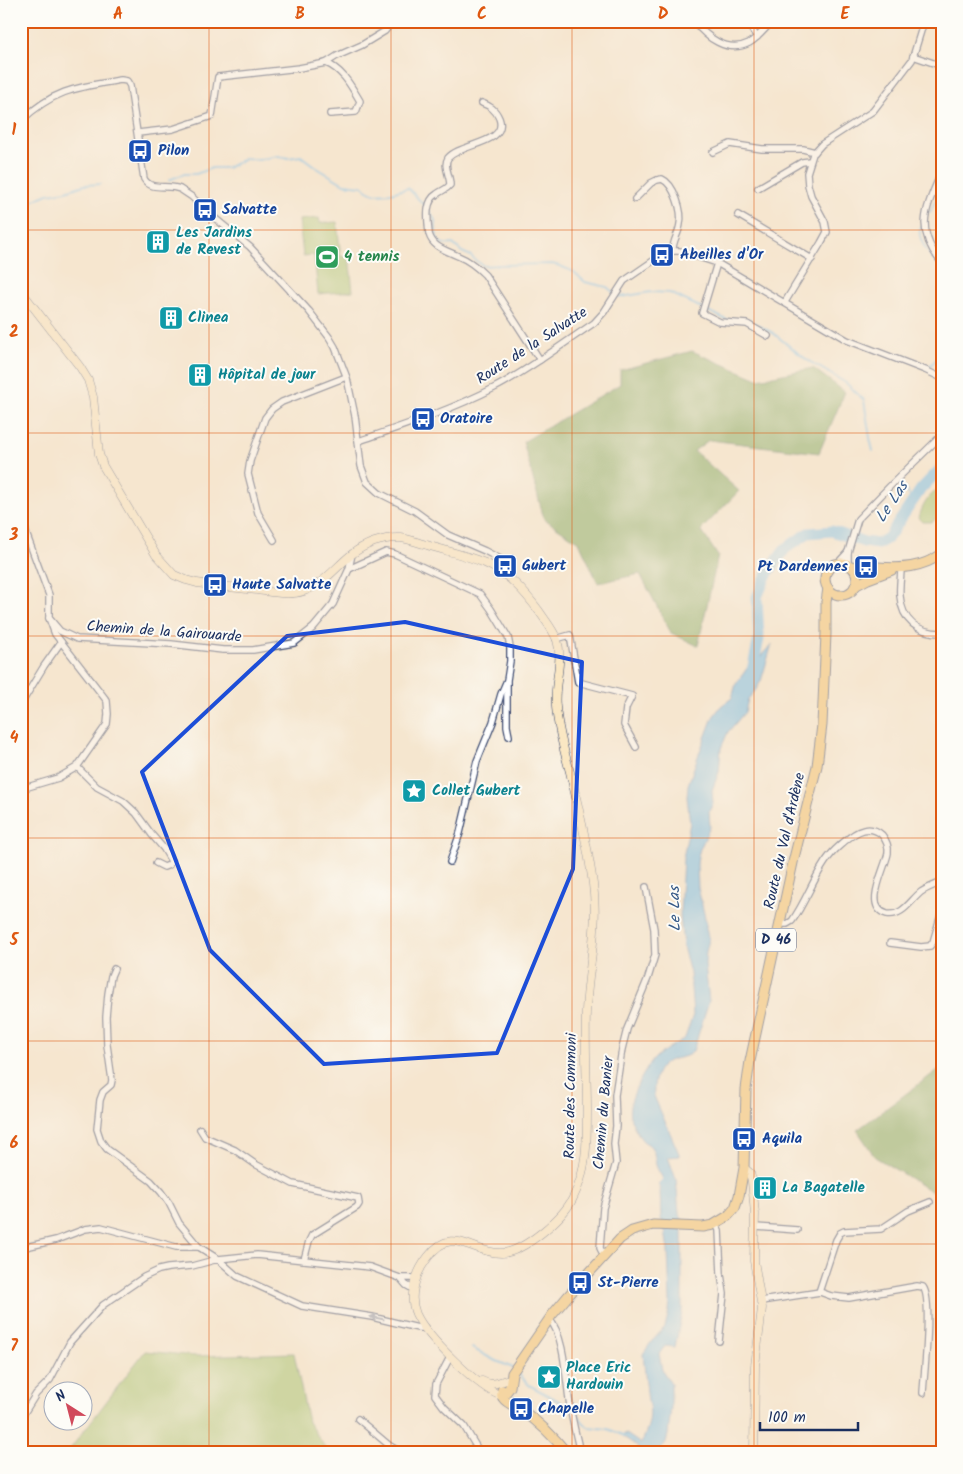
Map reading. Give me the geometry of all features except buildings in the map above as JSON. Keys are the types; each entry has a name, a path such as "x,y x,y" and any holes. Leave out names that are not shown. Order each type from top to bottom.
{"main road":[{"path":"898,568 874,576 842,595 834,593 826,584 826,574 832,566 837,564 898,568 921,565 942,554"},
{"path":"849,566 856,573 855,586"},
{"name":"Route du Val d'Ardène","path":"604,1256 628,1233 640,1228 656,1224 703,1227 716,1224 728,1216 736,1206 744,1168 748,1069 820,746 828,588"},
{"name":"Route du Val d'Ardène","path":"826,618 832,604 842,595"},
{"name":"D 46","path":"508,1384 549,1319 604,1256"},
{"path":"508,1384 506,1400 518,1406 543,1427 567,1453"}],"street":[{"path":"138,133 173,129 212,116 218,77 326,63 385,31 392,21"},
{"path":"694,21 707,36 719,44 728,45 743,45 757,37 772,21"},
{"path":"746,21 757,37"},
{"path":"785,302 826,235 827,229 822,215 809,190 807,173 810,161 822,144 873,111 907,68 913,56 924,21"},
{"path":"913,56 942,66"},
{"path":"326,63 334,66 348,81 360,101 356,112 330,114"},
{"path":"21,121 32,110 58,94 72,89 124,80 129,83 146,182 152,186 166,185 176,187 185,192 250,247 308,311 335,347 346,377 355,416 361,466 367,482 373,489 415,511 448,535 485,550 502,560 505,566 504,573"},
{"path":"482,103 492,108 495,112 500,122 500,128 492,138 457,150 452,154 446,164 450,184 447,189 434,196 428,206 429,234 433,243 441,249 458,256 485,275 540,360"},
{"path":"712,152 730,144 762,150 803,149 815,152"},
{"path":"758,188 802,162 810,161"},
{"path":"942,171 928,206 924,222 930,245 942,263"},
{"path":"635,199 655,181 662,179 669,183 675,195 681,222 673,243 673,251 694,255 717,263 847,340 942,378"},
{"path":"738,215 812,259"},
{"name":"Route de la Salvatte","path":"359,441 459,405 504,383 597,320 627,278 666,252 673,251"},
{"path":"717,263 702,313 720,322 747,324 768,336"},
{"path":"21,291 88,380 94,397 98,445 103,466 156,555 174,575 197,583 280,593 300,593 330,576 352,554 366,545 384,539 402,538 476,559 504,573 518,586 531,600 556,638 570,635 578,682 632,696 626,708 624,724 636,747"},
{"path":"274,540 258,513 248,474 250,461 265,418 272,409 282,402 346,377"},
{"path":"849,566 849,550 858,519 942,436"},
{"path":"21,513 26,536 49,595 49,618 55,634 107,701 108,714 107,724 77,767 58,778 21,789"},
{"path":"837,564 849,550"},
{"path":"349,569 386,552 395,554 480,594 491,608 508,637 510,660 507,680 507,726 509,736"},
{"name":"Chemin de la Gairouarde","path":"49,618 60,630 77,639 171,644 223,650 252,650 294,643 313,628 333,604 349,569 352,554"},
{"path":"898,568 902,606 911,623 920,630 942,634"},
{"name":"Route des Commoni","path":"508,1384 498,1396 450,1357 418,1318 413,1306 413,1289 422,1266 440,1244 449,1241 462,1242 483,1250 497,1252 512,1251 537,1236 561,1215 571,1203 579,1183 586,1152 586,1009 595,912 593,880 555,702 559,651 556,638"},
{"path":"21,704 61,642"},
{"path":"450,862 460,833 477,761 493,722 500,694 507,680"},
{"path":"77,767 97,787 122,800 136,813 171,861 169,865 164,867 156,862"},
{"path":"780,924 787,924 792,921 831,855 848,839 861,831 872,830 878,832 884,838 888,848 888,856 876,894 877,905 882,912 897,914 924,891 941,884"},
{"name":"Chemin du Banier","path":"604,1256 600,1248 603,1208 616,1163 614,1148 616,1126 615,1095 621,1056 627,1029 648,978 655,955 654,929 646,886"},
{"path":"890,943 921,947 930,946 933,942 942,911"},
{"path":"114,969 111,976 106,1017 107,1045 112,1080 111,1085 105,1090 100,1100 98,1129 99,1138 107,1149 150,1181 169,1203 178,1223 199,1247 218,1259 237,1276 302,1306 425,1328"},
{"path":"200,1129 205,1137 235,1150 255,1164 296,1185 358,1198 360,1202 357,1207 312,1235 304,1260"},
{"path":"744,1168 748,1170 751,1178 755,1227 754,1261 762,1311 755,1366 754,1453"},
{"path":"819,1292 840,1233 844,1231 881,1229 909,1210 930,1202"},
{"path":"716,1224 720,1230 721,1274 724,1294 719,1341"},
{"path":"21,1248 56,1240 85,1229 101,1227 178,1247 199,1247"},
{"path":"755,1227 797,1230"},
{"path":"21,1418 36,1394 50,1380 70,1342 102,1305 144,1277 160,1270 192,1266 218,1259 257,1255 366,1266 400,1278 416,1278"},
{"path":"400,1278 413,1289"},
{"path":"761,1301 819,1292 848,1298 919,1286 923,1287 926,1293 928,1327 923,1393"},
{"path":"549,1319 556,1326 568,1380 570,1405 578,1444 576,1453"},
{"path":"450,1357 436,1384 434,1392 444,1407 464,1426 480,1453"},
{"name":"Route des Commoni","path":"470,1374 487,1384 508,1384"},
{"path":"487,1384 508,1384"},
{"path":"358,1419 384,1442 402,1453"}],"highlighted area":[{"path":"405,622 582,662 573,869 497,1053 324,1064 210,950 142,772 287,636"}],"green space":[{"name":"4 tennis","path":"319,218 320,223 337,222 341,257 349,256 353,291 318,294 314,255 303,256 299,220"},
{"path":"692,351 758,379 813,368 845,392 819,453 709,440 694,451 739,491 701,530 718,556 698,646 671,633 640,574 598,583 579,542 544,519 523,442 620,384 620,370"},
{"path":"940,488 942,489 942,514 932,522 923,522 919,518 924,505 929,497"},
{"path":"942,1067 942,1198 875,1157 857,1130"},
{"path":"145,1351 195,1356 294,1353 308,1422 329,1453 67,1453 83,1432 92,1432 92,1420"}],"water":[{"path":"772,644 761,681 748,699 745,712 728,732 721,748 719,772 712,790 713,803 709,812 710,827 698,856 698,888 709,939 705,964 709,1001 693,1051 686,1056 666,1062 656,1075 654,1086 654,1096 680,1156 668,1157 676,1179 679,1213 682,1219 682,1313 675,1347 665,1346 659,1354 662,1370 671,1384 671,1408 666,1442 660,1453 638,1453 639,1448 624,1437 625,1433 641,1444 647,1429 650,1413 643,1354 665,1327 670,1301 668,1251 661,1218 660,1188 658,1184 663,1179 657,1167 652,1149 642,1140 633,1125 630,1116 631,1103 647,1068 666,1049 685,1038 693,1015 690,973 683,947 680,914 683,858 690,823 687,797 688,785 713,717 721,706 732,698 736,684 750,664 758,659"}],"waterway":[{"path":"169,180 184,174 196,174 212,168 227,168 246,158 258,160 278,156 288,158 301,156 344,184 362,186 374,194 391,193 408,188 426,207"},
{"path":"21,206 48,194 84,185 101,184"},
{"path":"930,212 942,187"},
{"path":"429,210 435,220 436,235 439,241 453,244 484,266 552,264 574,272 585,282 607,287 621,297 651,292 670,293 727,320 748,320 773,333 807,360 846,383 864,400 873,451"},
{"path":"924,223 920,230 921,240 927,251 942,269"},
{"path":"928,368 942,353"},
{"name":"Le Las","path":"751,675 759,639 757,597 766,576 785,549 808,533 832,531 864,542 878,544 888,538 921,489 942,467"},
{"path":"899,481 913,500"},
{"path":"472,1348 513,1368"},
{"path":"516,1371 529,1385 564,1404"},
{"path":"575,1410 588,1427 608,1429 627,1437"}],"place":[{"name":"Pilon","path":"140,151"},
{"name":"Salvatte","path":"205,210"},
{"name":"Les Jardins de Revest","path":"158,242"},
{"name":"Abeilles d'Or","path":"662,255"},
{"name":"4 tennis","path":"327,257"},
{"name":"Clinea","path":"171,318"},
{"name":"Hôpital de jour","path":"200,375"},
{"name":"Oratoire","path":"423,419"},
{"name":"Gubert","path":"505,566"},
{"name":"Pt Dardennes","path":"866,567"},
{"name":"Haute Salvatte","path":"215,585"},
{"name":"Collet Gubert","path":"414,791"},
{"name":"Aquila","path":"744,1139"},
{"name":"La Bagatelle","path":"765,1188"},
{"name":"St-Pierre","path":"580,1283"},
{"name":"Place Eric Hardouin","path":"549,1377"},
{"name":"Chapelle","path":"521,1409"}]}
